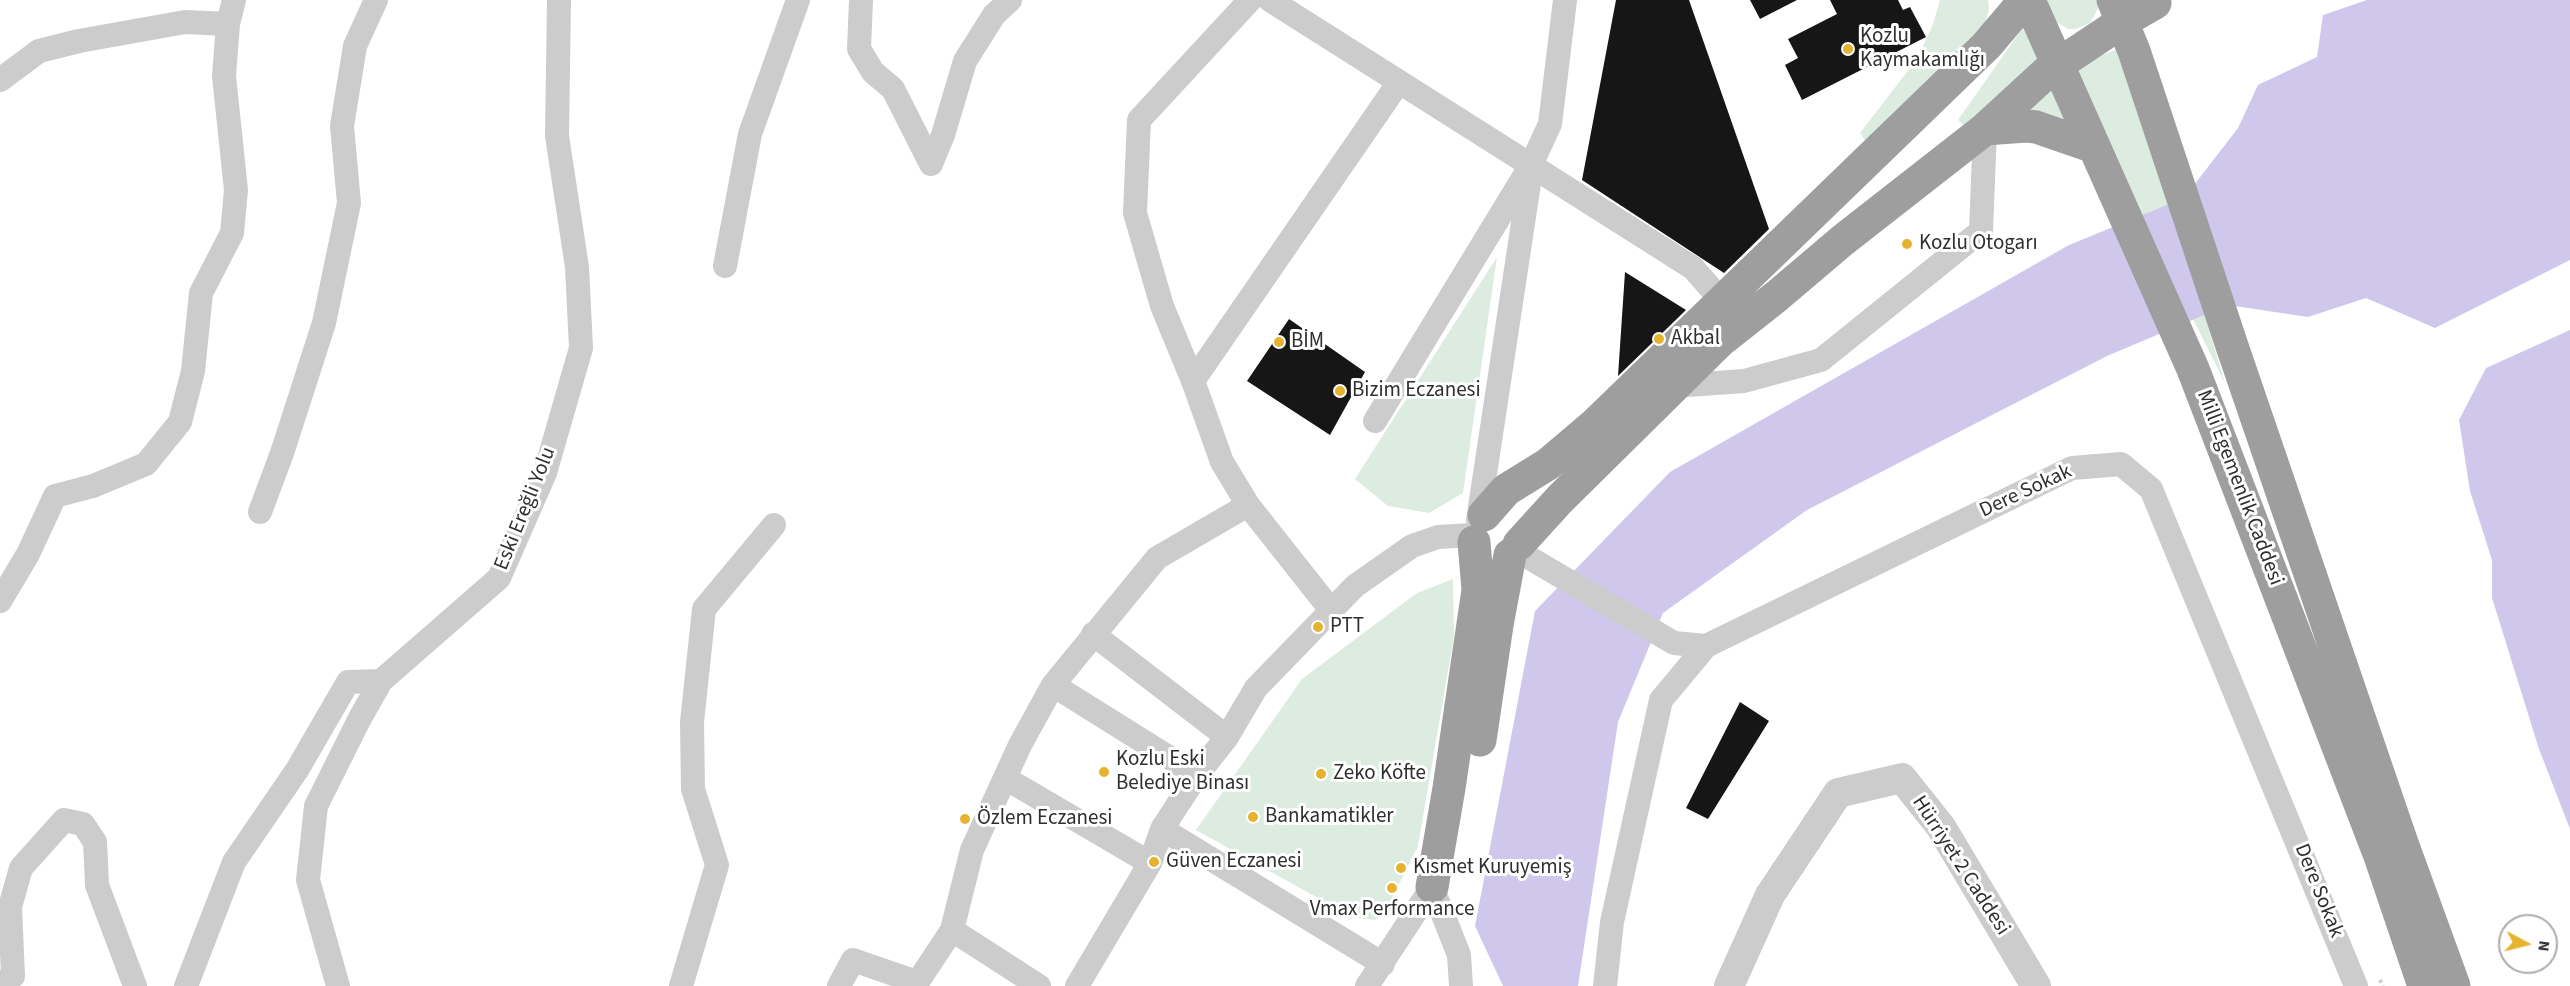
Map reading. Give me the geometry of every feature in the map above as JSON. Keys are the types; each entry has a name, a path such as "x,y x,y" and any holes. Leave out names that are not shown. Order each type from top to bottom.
{"highway":[{"path":"1986,46 1996,30 2007,0"},
{"path":"1432,887 1478,590 1477,528 1506,490 1548,464 1594,425 1721,300 1768,259 1986,46 2027,0"},
{"name":"Milli Egemenlik Caddesi","path":"2027,0 2058,63 2193,369 2380,856 2424,986"},
{"path":"1477,528 1482,554 1489,558 1504,559 1515,550 1560,499 1720,340 1985,129 2058,63 2156,2"},
{"name":"Milli Egemenlik Caddesi","path":"2123,24 2167,146 2231,343 2402,843 2454,986"},
{"path":"1985,129 2036,127 2101,160"},
{"path":"1432,887 1447,869 1461,838 1477,760 1497,625 1520,529 1512,516 1498,511 1477,528"}],"street":[{"path":"0,601 28,554 55,496 93,486 146,464 180,422 193,371 201,292 232,233 236,190 224,76 228,24 234,0"},
{"path":"260,512 282,453 324,323 349,203 342,126 355,46 376,0"},
{"name":"Eski Ereğli Yolu","path":"338,986 308,880 316,806 381,681 499,578 545,473 581,348 577,267 558,136 559,0"},
{"path":"724,266 750,134 798,0"},
{"path":"861,0 859,49 873,72 893,89 931,164 943,135 966,61 993,15 1010,0"},
{"path":"1250,0 1139,120 1135,213 1161,306 1193,381 1222,462 1248,505 1331,610"},
{"path":"1270,0 1693,268 1721,300"},
{"path":"1375,421 1531,165 1550,124 1566,0"},
{"path":"0,80 39,51 78,41 185,22 228,24"},
{"path":"1193,381 1400,82"},
{"path":"1673,386 1744,381 1821,360 1981,231 1985,129"},
{"path":"1077,986 1150,863 1162,829 1197,775 1227,737 1256,688 1354,586 1412,546 1477,528 1531,165"},
{"name":"Dere Sokak","path":"1706,646 2072,468 2121,464 2151,489 2356,986"},
{"path":"839,986 853,960 916,985 952,930 972,850 1005,778 1053,685 1157,558 1248,505"},
{"path":"681,986 717,865 693,789 692,722 704,609 774,525"},
{"path":"1515,550 1674,643 1706,646"},
{"path":"1093,634 1227,737"},
{"path":"1605,986 1612,922 1661,700 1706,646"},
{"path":"186,986 234,862 297,770 348,682 381,681"},
{"path":"1053,685 1197,775"},
{"path":"1005,778 1150,863"},
{"name":"Hürriyet 2 Caddesi","path":"1729,986 1770,895 1838,794 1902,778 1941,827 2036,986"},
{"path":"0,984 13,976 10,907 21,868 64,820 83,824 95,842 97,885 135,986"},
{"path":"1162,829 1383,964"},
{"path":"1367,986 1432,887"},
{"path":"1432,887 1459,955 1461,986"},
{"path":"952,930 1039,986"}],"path":[{"path":"2380,980 2383,986"}],"green space":[{"path":"1940,0 1988,0 1989,9 1983,31 1868,145 1860,133 1917,59 1933,24"},
{"path":"2048,0 2098,0 2098,9 2090,23 2076,29 2068,29 2054,21"},
{"path":"2024,26 2040,56 1966,128 1958,120"},
{"path":"2124,46 2225,383 2068,70"},
{"path":"2056,81 2071,133 2013,114"},
{"path":"1497,257 1463,493 1429,513 1388,506 1355,479"},
{"path":"1453,579 1454,636 1418,846 1384,914 1375,920 1352,917 1196,830 1302,679 1417,593"}],"shaded area":[{"path":"2367,0 2570,0 2570,260 2435,328 2366,298 2308,317 2228,305 2107,356 1807,510 1663,613 1618,722 1578,986 1503,986 1475,926 1535,611 1670,472 2069,245 2184,198 2238,128 2258,85 2317,57 2323,15"},
{"path":"2570,330 2570,829 2539,749 2492,598 2492,560 2470,491 2459,420 2486,368"}],"building":[{"path":"1616,0 1689,0 1769,229 1724,273 1582,180"},
{"path":"1750,0 1797,0 1760,19"},
{"name":"Kozlu Kaymakamlığı","path":"1830,0 1898,0 1903,10 1910,7 1926,37 1802,100 1785,65 1798,58 1788,39 1837,14"},
{"path":"1625,272 1686,310 1618,376"},
{"path":"1289,319 1365,372 1330,435 1247,381"},
{"path":"1740,702 1769,721 1708,819 1686,808"}],"place":[{"name":"Kozlu Kaymakamlığı","path":"1848,49"},
{"name":"Kozlu Otogarı","path":"1907,244"},
{"name":"Akbal","path":"1659,339"},
{"name":"BİM","path":"1279,342"},
{"name":"Bizim Eczanesi","path":"1340,391"},
{"name":"PTT","path":"1318,627"},
{"name":"Kozlu Eski Belediye Binası","path":"1104,772"},
{"name":"Zeko Köfte","path":"1321,774"},
{"name":"Bankamatikler","path":"1253,817"},
{"name":"Özlem Eczanesi","path":"965,819"},
{"name":"Güven Eczanesi","path":"1154,862"},
{"name":"Kısmet Kuruyemiş","path":"1401,868"},
{"name":"Vmax Performance","path":"1392,888"}]}
